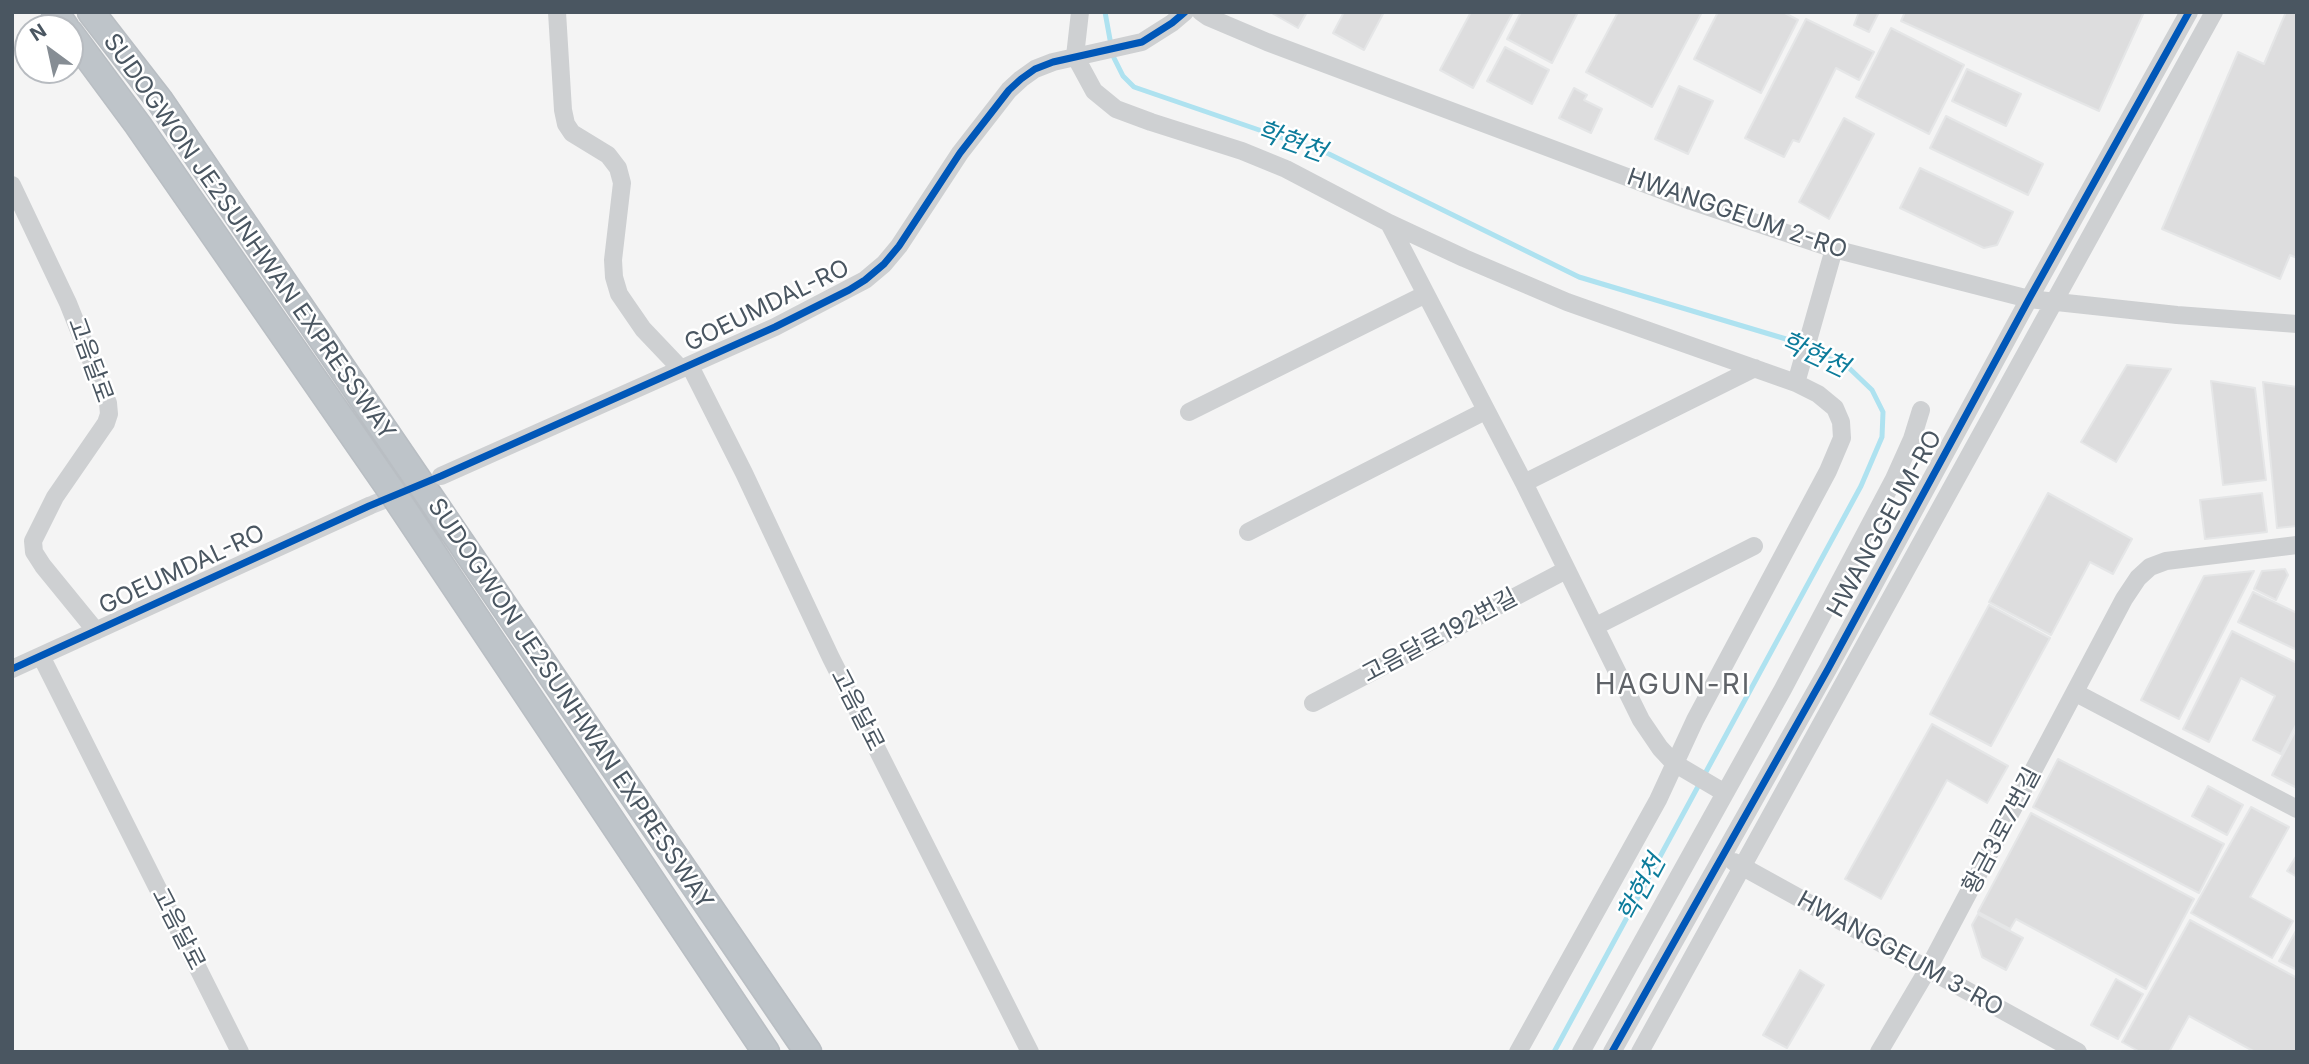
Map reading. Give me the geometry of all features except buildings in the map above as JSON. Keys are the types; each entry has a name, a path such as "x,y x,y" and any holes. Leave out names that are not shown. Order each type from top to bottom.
{"highway":[{"name":"SUDOGWON JE2SUNHWAN EXPRESSWAY","path":"91,12 167,112 808,1052"},
{"name":"SUDOGWON JE2SUNHWAN EXPRESSWAY","path":"84,52 146,136 392,492 766,1052"}],"street":[{"name":"고음달로","path":"557,12 566,124 572,133 608,155 618,168 622,183 613,260 619,293 643,330 685,368 750,485 831,658 1030,1052"},
{"path":"1080,12 1083,54 1094,91 1116,109 1242,151 1286,169 1389,223 1567,302 1755,368 1798,375 1835,408 1841,422 1842,438 1828,471 1679,765 1518,1052"},
{"name":"GOEUMDAL-RO","path":"441,476 775,327 865,280 884,264 899,246 960,153 1009,90 1035,69 1083,54 1128,47 1142,42 1185,12"},
{"name":"HWANGGEUM 2-RO","path":"1201,12 1267,41 1690,201 1834,249 2029,299 2177,315 2297,324"},
{"name":"HWANGGEUM-RO","path":"1612,1052 1828,669 2189,12"},
{"name":"HWANGGEUM-RO","path":"1640,1052 2214,12"},
{"name":"고음달로","path":"12,185 68,303 108,403 106,423 43,516 33,541 34,552 43,566 96,631"},
{"path":"1389,223 1524,483 1642,720 1660,748 1679,765 1721,790"},
{"path":"1798,375 1834,249"},
{"path":"1189,412 1426,294"},
{"path":"1524,483 1755,368"},
{"path":"1581,1052 1721,790 1894,479 1912,439 1921,410"},
{"path":"1248,532 1485,411"},
{"name":"GOEUMDAL-RO","path":"12,669 369,506"},
{"name":"황금3로7번길","path":"1879,1052 1928,969 2124,599 2138,578 2150,567 2166,561 2297,545"},
{"path":"1596,625 1754,546"},
{"name":"고음달로192번길","path":"1313,702 1566,570"},
{"name":"고음달로","path":"41,656 240,1052"},
{"path":"2076,692 2297,809"},
{"name":"HWANGGEUM 3-RO","path":"1722,855 2078,1052"}],"waterway":[{"name":"학현천","path":"1105,12 1113,56 1123,76 1134,87 1329,154 1579,277 1786,339 1848,367 1872,390 1883,412 1882,437 1861,486 1554,1052"}],"tunnel":[{"path":"369,506 430,481"}],"cycle path":[{"path":"12,669 369,506 775,327 849,290 884,264 899,246 960,153 1009,90 1021,79 1035,69 1053,62 1142,42 1185,12"},
{"path":"1612,1052 1828,669 2189,12"}],"district":[{"name":"HAGUN-RI","path":"1673,686"}]}
